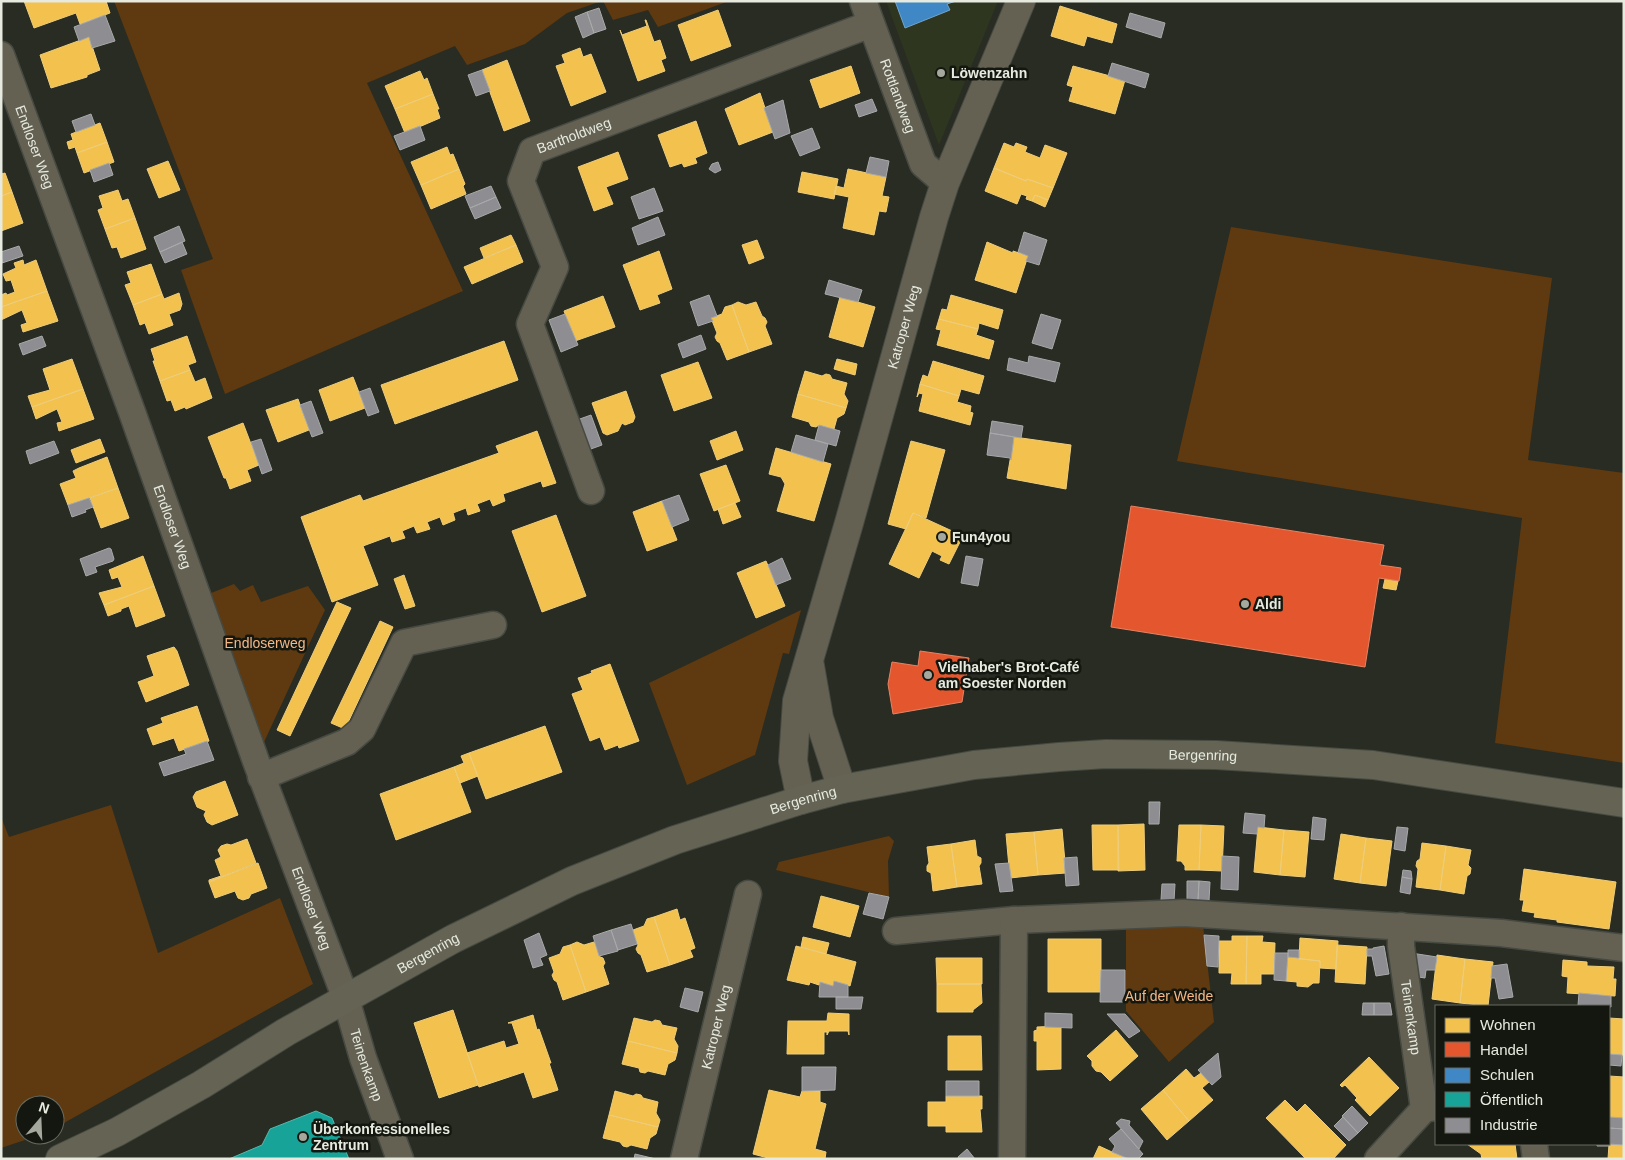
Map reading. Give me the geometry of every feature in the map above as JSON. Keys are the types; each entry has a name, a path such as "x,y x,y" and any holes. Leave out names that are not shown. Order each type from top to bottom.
{"main road":[{"name":"Bergenring","path":"60,1159 117,1132 286,1032 453,939 572,881 675,840 842,789 974,766 1060,757 1106,754 1216,755 1373,765 1624,803"}],"street":[{"name":"Katroper Weg","path":"801,800 793,761 797,701 934,217 1020,1"},
{"name":"Rottlandweg","path":"867,13 923,164 946,183"},
{"name":"Bartholdweg","path":"591,491 530,324 555,267 521,181 532,151 867,13"},
{"name":"Endloser Weg","path":"1,55 132,412 262,776 346,999"},
{"path":"262,776 347,742 362,729 404,643 494,625"},
{"name":"Katroper Weg","path":"809,660 819,718 842,789"},
{"name":"Katroper Weg","path":"684,1159 748,894"},
{"path":"896,931 1014,920 1184,914 1518,934 1624,948"},
{"path":"1012,1159 1014,920"},
{"name":"Teinenkamp","path":"1378,1159 1430,1108 1401,946 1401,926"},
{"name":"Teinenkamp","path":"346,999 363,1058 400,1159"},
{"path":"1534,1145 1536,1159"}],"shaded area":[{"name":"Löwenzahn","path":"886,1 998,1 939,145"}],"green space":[{"path":"114,1 602,1 567,13 525,44 467,65 455,46 367,83 463,291 225,394 181,270 213,259"},
{"path":"603,1 729,1 658,27 648,10 613,20"},
{"path":"1231,227 1552,278 1528,460 1624,473 1624,763 1495,743 1522,518 1177,461"},
{"name":"Endloserweg","path":"234,584 240,591 253,585 261,602 308,586 325,610 259,753 206,595"},
{"path":"801,610 789,654 783,653 755,755 687,785 649,683"},
{"path":"111,805 158,953 280,898 313,984 65,1122 65,1095 15,1095 15,1143 1,1148 1,817 9,837"},
{"path":"889,836 894,841 888,861 889,897 776,870 779,862"},
{"name":"Auf der Weide","path":"1126,925 1203,925 1214,1022 1169,1062 1126,1011"}],"building: Wohnen":[{"path":"24,1 106,1 110,13 80,24 76,13 34,28"},
{"path":"1060,6 1117,24 1112,43 1087,36 1084,46 1051,36"},
{"path":"718,10 731,46 691,61 678,25"},
{"path":"645,20 654,42 660,40 666,58 661,60 665,71 638,81 620,30 622,35 647,26"},
{"path":"89,37 100,70 87,75 87,77 51,88 40,55"},
{"path":"580,48 583,57 591,54 606,92 571,106 556,66 565,63 562,55"},
{"path":"507,60 530,121 504,131 482,70"},
{"path":"851,66 860,93 820,108 810,80"},
{"path":"1073,66 1125,80 1115,114 1069,101 1073,87 1067,85"},
{"path":"420,71 424,80 427,78 433,94 395,109 385,86"},
{"path":"760,93 773,132 739,145 725,109"},
{"path":"433,94 439,109 437,109 440,118 405,133 395,109"},
{"path":"696,121 707,153 695,158 697,163 684,167 682,163 670,167 658,135"},
{"path":"100,123 107,142 77,153 75,147 69,149 67,142 73,140 71,134"},
{"path":"107,142 114,162 84,173 77,153"},
{"path":"1004,143 1014,147 1016,143 1027,147 1025,152 1040,158 1045,145 1067,153 1053,188 1027,179 1026,181 994,168"},
{"path":"447,147 450,155 453,154 459,169 421,185 411,162"},
{"path":"618,152 628,179 606,187 613,204 594,211 578,167"},
{"path":"168,161 180,190 159,198 147,169"},
{"path":"994,168 1026,181 1027,179 1053,188 1048,200 1035,195 1032,201 1026,199 1027,196 1021,194 1017,204 985,191"},
{"path":"459,169 465,184 463,186 466,194 431,209 421,185"},
{"path":"848,169 886,177 882,196 889,197 886,212 879,211 874,235 843,228 849,197 834,194 836,186 844,188"},
{"path":"802,172 838,179 834,199 798,192"},
{"path":"5,173 12,192 1,196 1,174"},
{"path":"118,190 122,201 128,199 135,218 105,229 98,210 103,208 99,196"},
{"path":"12,192 23,223 1,231 1,196"},
{"path":"1035,195 1048,200 1045,207 1032,201"},
{"path":"135,218 146,249 121,258 117,247 112,248 105,229"},
{"path":"511,235 516,245 484,258 480,248"},
{"path":"757,240 764,258 749,264 742,245"},
{"path":"987,242 1013,253 1013,251 1028,256 1016,293 975,280"},
{"path":"516,245 523,262 472,284 464,267"},
{"path":"659,251 672,289 657,295 660,303 640,310 623,265"},
{"path":"23,260 24,265 36,260 47,291 1,307 1,295 15,292 11,280 6,281 3,274 16,268 14,263"},
{"path":"151,264 162,294 133,305 125,285 131,283 127,272"},
{"path":"47,291 58,321 23,332 21,325 27,323 22,310 1,320 1,307"},
{"path":"179,293 182,304 180,310 169,314 173,325 149,334 145,323 140,325 133,305 162,294 164,299"},
{"path":"951,295 1003,310 998,329 979,323 978,329 939,319 942,309 947,310"},
{"path":"603,296 615,327 575,341 564,311"},
{"path":"840,297 875,307 863,347 829,337"},
{"path":"738,302 746,305 756,302 767,322 765,326 772,344 749,352 732,305"},
{"path":"732,305 749,352 727,360 720,343 715,337 717,333 711,318 722,314 725,307"},
{"path":"939,319 978,329 976,335 994,341 989,359 937,345 941,330 936,329"},
{"path":"187,336 196,362 188,365 190,370 160,381 151,349"},
{"path":"504,341 518,380 395,424 381,385"},
{"path":"72,359 83,389 32,407 28,396 50,390 43,369"},
{"path":"837,359 857,364 855,375 834,369"},
{"path":"933,361 984,376 979,394 961,389 959,396 920,384 923,375 928,377"},
{"path":"698,362 712,398 674,411 661,375"},
{"path":"190,370 195,382 205,378 212,398 186,409 185,407 175,411 171,400 167,401 160,381"},
{"path":"805,371 822,376 830,375 832,379 847,383 844,394 848,401 846,408 798,394"},
{"path":"353,377 365,408 330,421 319,390"},
{"path":"920,384 959,396 957,402 971,406 970,412 973,413 970,425 919,411 923,394 919,393 917,397"},
{"path":"83,389 94,419 59,431 57,423 62,422 57,409 36,419 32,407"},
{"path":"626,391 635,417 633,422 625,425 622,423 618,431 607,435 603,433 592,403"},
{"path":"798,394 846,408 844,414 837,418 834,429 819,425 816,427 811,426 809,422 792,417"},
{"path":"298,399 309,430 278,442 266,410"},
{"path":"243,423 259,465 247,470 251,481 230,489 208,437"},
{"path":"537,431 556,483 543,487 541,481 503,494 505,501 493,506 490,499 477,504 480,511 468,515 466,508 453,513 455,520 443,525 440,517 427,522 430,529 417,533 414,526 402,531 405,538 392,542 390,536 363,546 378,585 332,602 301,517 360,495 363,501 499,453 496,446"},
{"path":"736,431 743,450 717,460 710,441"},
{"path":"1014,437 1071,445 1066,489 1007,478"},
{"path":"100,439 105,452 76,463 71,450"},
{"path":"911,441 945,450 926,518 913,513 906,529 888,524"},
{"path":"776,448 831,464 814,521 777,511 785,484 781,477 769,474"},
{"path":"107,457 118,488 68,505 60,484 76,478 73,471"},
{"path":"726,465 740,501 714,511 700,474"},
{"path":"118,488 129,518 101,528 90,498"},
{"path":"662,501 677,540 647,551 633,512"},
{"path":"735,503 741,517 723,524 718,509"},
{"path":"913,513 963,536 949,564 940,560 942,556 932,551 919,578 889,564"},
{"path":"556,515 586,596 542,612 512,531"},
{"path":"143,556 154,586 104,605 99,593 122,587 118,577 112,579 109,570"},
{"path":"766,561 785,606 756,618 737,573"},
{"path":"404,575 415,606 405,609 394,579"},
{"path":"1385,579 1398,581 1396,590 1383,588"},
{"path":"154,586 165,616 136,627 129,606 108,616 104,605"},
{"path":"337,602 351,608 290,736 277,730"},
{"path":"380,621 393,627 345,729 331,723"},
{"path":"174,647 189,685 146,702 138,682 154,676 147,656"},
{"path":"610,664 639,741 619,748 618,745 605,750 600,737 590,741 572,694 583,690 578,678"},
{"path":"197,706 209,741 179,751 174,738 153,745 147,729 163,723 161,718"},
{"path":"545,726 562,772 486,799 469,753"},
{"path":"469,753 478,776 460,783 454,767 464,763 461,756"},
{"path":"454,767 471,812 396,840 380,794"},
{"path":"225,781 238,815 212,825 207,822 204,815 206,811 197,807 193,797 196,792"},
{"path":"1144,824 1145,870 1118,871 1118,825"},
{"path":"1092,825 1118,825 1119,870 1093,870"},
{"path":"1179,825 1201,825 1199,870 1185,870 1185,866 1181,861 1177,861"},
{"path":"1201,825 1224,826 1222,871 1199,870"},
{"path":"1258,827 1284,830 1280,875 1254,872"},
{"path":"1062,829 1066,873 1038,875 1034,832"},
{"path":"1284,830 1309,832 1305,877 1280,875"},
{"path":"1034,832 1038,875 1010,878 1006,834"},
{"path":"1341,834 1366,838 1360,883 1334,879"},
{"path":"1366,838 1392,841 1386,886 1360,883"},
{"path":"247,839 256,863 209,882 209,880 221,876 215,860 221,857 218,850 221,846 231,845"},
{"path":"975,840 977,856 981,858 979,866 982,884 957,887 951,844"},
{"path":"1422,843 1446,846 1440,890 1416,887 1418,869 1416,866 1417,861 1420,859"},
{"path":"951,844 957,887 933,891 931,873 927,871 929,863 927,847"},
{"path":"1446,846 1471,850 1468,865 1471,868 1470,874 1467,876 1464,894 1440,890"},
{"path":"258,863 267,888 251,894 249,898 243,900 238,898 235,891 215,898 209,882"},
{"path":"1524,869 1616,882 1609,929 1557,922 1557,920 1534,917 1535,913 1522,911 1524,900 1520,900"},
{"path":"821,896 859,906 850,937 813,927"},
{"path":"677,909 680,920 685,918 695,948 690,950 693,957 670,965 654,917"},
{"path":"654,917 670,965 647,972 641,955 636,949 638,945 633,930 644,926 647,919"},
{"path":"1232,936 1247,936 1246,984 1231,984 1232,973 1219,973 1219,941 1232,941"},
{"path":"1247,936 1263,936 1262,942 1275,943 1274,974 1261,974 1261,984 1246,984"},
{"path":"803,937 829,943 826,954 801,947"},
{"path":"1300,938 1338,941 1336,969 1320,968 1320,961 1299,959"},
{"path":"1048,939 1101,939 1101,992 1048,992"},
{"path":"577,942 584,945 594,942 600,957 603,958 605,963 603,966 609,984 586,992 570,945"},
{"path":"570,945 586,992 563,1000 557,982 552,975 554,972 549,958 560,954 563,947"},
{"path":"1337,945 1367,947 1365,984 1335,982"},
{"path":"796,946 856,962 850,986 834,981 833,986 820,982 819,985 810,982 809,985 787,980"},
{"path":"1437,955 1465,959 1460,1003 1432,999"},
{"path":"1288,957 1320,961 1319,983 1313,983 1308,987 1297,986 1297,982 1286,981"},
{"path":"936,958 982,958 982,984 937,984"},
{"path":"1465,959 1493,962 1488,1005 1460,1003"},
{"path":"1563,960 1587,962 1587,966 1614,967 1613,979 1616,979 1615,996 1567,993 1568,977 1562,976"},
{"path":"937,984 981,984 982,1003 973,1012 937,1012"},
{"path":"453,1010 478,1085 439,1098 414,1023"},
{"path":"828,1013 849,1014 849,1035 848,1031 829,1031 827,1035 827,1032 824,1032 824,1054 787,1054 788,1021 827,1021"},
{"path":"533,1015 537,1030 539,1029 551,1063 549,1063 558,1090 533,1098 524,1072 479,1087 467,1053 504,1041 506,1048 519,1044 512,1023 508,1023"},
{"path":"634,1018 652,1022 655,1020 660,1021 662,1025 677,1028 674,1039 678,1046 677,1053 628,1041"},
{"path":"1610,1018 1624,1019 1624,1055 1610,1054"},
{"path":"1061,1026 1061,1069 1037,1070 1037,1041 1034,1041 1034,1031 1037,1030 1037,1027"},
{"path":"1116,1030 1138,1056 1110,1081 1101,1072 1096,1071 1092,1066 1092,1061 1087,1056"},
{"path":"948,1036 981,1036 982,1070 948,1070"},
{"path":"628,1041 677,1053 675,1060 668,1064 665,1075 648,1071 645,1073 640,1072 639,1068 622,1064"},
{"path":"1369,1057 1399,1088 1370,1116 1355,1100 1357,1098 1345,1085 1342,1087 1340,1085"},
{"path":"1186,1069 1194,1078 1201,1073 1209,1082 1202,1088 1213,1100 1189,1121 1163,1090"},
{"path":"1610,1076 1624,1077 1624,1118 1610,1117"},
{"path":"769,1090 800,1097 802,1091 820,1091 820,1102 826,1104 815,1149 826,1152 825,1159 772,1159 753,1154"},
{"path":"1163,1090 1189,1121 1167,1140 1141,1109"},
{"path":"615,1091 633,1096 636,1094 641,1095 643,1098 658,1102 656,1113 660,1120 658,1127 609,1115"},
{"path":"946,1096 982,1096 982,1109 980,1109 982,1132 946,1132 946,1126 928,1126 928,1102 946,1102"},
{"path":"1285,1100 1297,1112 1305,1104 1346,1145 1333,1159 1306,1159 1266,1118"},
{"path":"609,1115 658,1127 656,1134 650,1138 647,1149 631,1145 623,1146 620,1142 603,1138"},
{"path":"1610,1144 1624,1145 1624,1159 1608,1159"},
{"path":"1468,1145 1515,1145 1517,1159 1482,1159 1481,1154"},
{"path":"1099,1146 1112,1152 1129,1159 1093,1159"}],"building: Handel":[{"name":"Aldi","path":"1131,506 1384,545 1380,565 1401,568 1399,581 1379,578 1365,667 1111,627"},
{"name":"Vielhaber's Brot-Café am Soester Norden","path":"920,651 969,658 962,702 893,714 888,684 892,662 918,666"}],"building: Schulen":[{"path":"895,1 956,1 947,4 950,10 905,28"}],"building: Öffentlich":[{"name":"Überkonfessionelles Zentrum","path":"316,1111 332,1118 349,1159 229,1159 262,1145 270,1129"}],"building: Industrie":[{"path":"599,8 606,29 594,33 587,12"},
{"path":"587,12 594,33 583,38 575,17"},
{"path":"1130,13 1165,23 1161,38 1126,27"},
{"path":"105,15 115,41 92,48 89,37 79,41 74,27"},
{"path":"1112,63 1149,74 1145,88 1108,76"},
{"path":"482,70 490,91 476,96 468,75"},
{"path":"872,99 877,111 859,117 855,105"},
{"path":"783,100 790,133 775,139 764,108"},
{"path":"91,114 95,125 76,132 72,121"},
{"path":"420,126 425,140 400,150 394,136"},
{"path":"812,128 820,148 800,156 791,136"},
{"path":"870,157 889,161 886,177 866,173"},
{"path":"718,162 721,170 715,173 709,169 712,164"},
{"path":"109,163 113,175 94,182 90,170"},
{"path":"491,186 496,197 470,208 465,196"},
{"path":"654,188 663,211 639,219 631,197"},
{"path":"496,197 501,208 475,219 470,208"},
{"path":"658,217 665,235 638,245 632,228"},
{"path":"179,226 185,241 160,252 154,237"},
{"path":"1024,232 1047,240 1039,265 1026,261 1028,256 1018,252"},
{"path":"182,242 187,254 165,263 160,252"},
{"path":"19,246 23,256 2,263 1,252"},
{"path":"829,280 862,290 858,302 825,294"},
{"path":"709,295 717,316 711,318 713,321 698,326 690,302"},
{"path":"565,314 578,345 561,352 549,320"},
{"path":"1041,314 1061,320 1052,349 1032,343"},
{"path":"701,335 706,349 683,358 678,344"},
{"path":"42,336 46,346 23,355 19,344"},
{"path":"1029,356 1060,363 1055,382 1007,370 1009,358 1028,363"},
{"path":"370,388 379,412 368,416 359,392"},
{"path":"311,401 323,433 312,437 300,405"},
{"path":"591,415 602,445 588,450 577,420"},
{"path":"992,421 1023,426 1021,438 990,433"},
{"path":"819,425 840,431 836,446 815,440"},
{"path":"990,433 1014,437 1011,460 1010,458 987,455"},
{"path":"796,435 828,444 823,462 791,452"},
{"path":"261,439 272,470 262,474 251,442"},
{"path":"54,441 59,453 30,464 26,451"},
{"path":"679,495 689,520 672,527 662,501"},
{"path":"89,498 93,507 85,510 86,512 72,517 68,505"},
{"path":"109,548 111,549 113,561 95,567 97,572 86,576 80,559"},
{"path":"966,556 983,559 978,586 961,583"},
{"path":"782,558 791,579 776,585 768,565"},
{"path":"207,741 214,760 164,776 159,763 186,754 184,749"},
{"path":"1149,802 1160,802 1159,824 1149,824"},
{"path":"1245,813 1265,815 1264,828 1258,827 1257,834 1243,833"},
{"path":"1313,817 1326,819 1324,840 1311,839"},
{"path":"1397,827 1408,828 1405,851 1394,849"},
{"path":"1222,856 1239,857 1238,890 1221,889"},
{"path":"1077,857 1079,885 1066,886 1064,858"},
{"path":"1009,863 1013,891 1000,892 995,864"},
{"path":"1403,870 1411,871 1412,879 1402,877"},
{"path":"1402,877 1412,879 1410,894 1400,892"},
{"path":"1187,881 1199,881 1198,901 1187,900"},
{"path":"1199,881 1210,882 1209,901 1198,901"},
{"path":"1162,884 1175,884 1174,901 1161,900"},
{"path":"869,893 889,897 883,919 863,914"},
{"path":"631,924 637,944 618,950 611,930"},
{"path":"611,930 618,951 599,956 593,936"},
{"path":"539,933 547,955 540,958 543,965 533,968 524,940"},
{"path":"1204,935 1219,936 1218,967 1207,966"},
{"path":"1384,946 1389,974 1376,976 1372,956 1367,956 1367,949"},
{"path":"1288,950 1299,950 1299,958 1288,957"},
{"path":"1275,953 1288,953 1286,981 1274,980"},
{"path":"1411,953 1437,957 1435,970 1426,970 1425,978 1412,976"},
{"path":"1507,964 1513,997 1499,999 1495,978 1491,978 1492,966"},
{"path":"1101,970 1125,970 1125,1002 1100,1002"},
{"path":"834,981 848,985 848,997 819,997 820,982 833,986"},
{"path":"685,988 703,992 698,1012 680,1007"},
{"path":"1579,993 1611,996 1611,1007 1610,1005 1578,1005"},
{"path":"836,997 863,997 861,1009 836,1009"},
{"path":"1363,1003 1374,1003 1374,1015 1362,1015"},
{"path":"1374,1003 1390,1003 1392,1015 1374,1015"},
{"path":"1045,1013 1072,1014 1072,1028 1045,1027"},
{"path":"1107,1014 1125,1014 1140,1031 1129,1038"},
{"path":"1218,1053 1221,1077 1212,1085 1198,1070"},
{"path":"1610,1054 1622,1055 1621,1066 1610,1065"},
{"path":"802,1067 836,1067 835,1090 802,1091"},
{"path":"946,1081 979,1081 979,1096 946,1096"},
{"path":"1352,1106 1368,1123 1358,1133 1342,1116"},
{"path":"1343,1117 1358,1133 1349,1141 1334,1126"},
{"path":"1610,1117 1624,1118 1624,1129 1610,1128"},
{"path":"1121,1119 1130,1121 1129,1125 1143,1141 1139,1149 1116,1123"},
{"path":"1610,1128 1624,1129 1624,1145 1610,1144"},
{"path":"1121,1129 1143,1154 1138,1159 1129,1159 1112,1152 1115,1146 1109,1139"},
{"path":"967,1149 975,1159 959,1159 958,1157"},
{"path":"635,1154 656,1159 634,1159"}],"place":[{"name":"Löwenzahn","path":"941,73"},
{"name":"Fun4you","path":"942,537"},
{"name":"Aldi","path":"1245,604"},
{"name":"Vielhaber's Brot-Café am Soester Norden","path":"928,675"},
{"name":"Überkonfessionelles Zentrum","path":"303,1137"}]}
